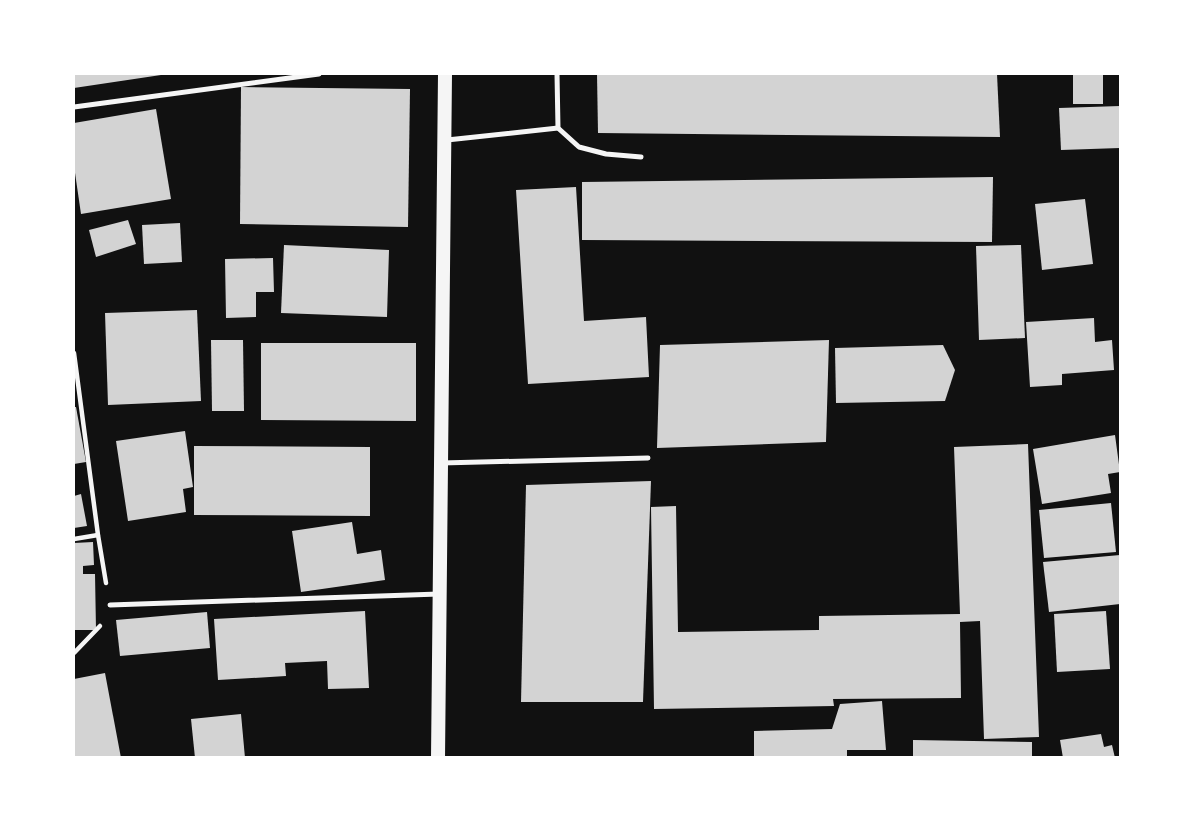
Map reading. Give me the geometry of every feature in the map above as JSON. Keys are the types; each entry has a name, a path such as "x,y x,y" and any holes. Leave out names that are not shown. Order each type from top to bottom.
{"main road":[{"path":"438,758 445,74"}],"lane":[{"path":"74,107 319,74"},
{"path":"557,74 558,128 579,147 606,154 641,157"},
{"path":"444,140 558,128"},
{"path":"441,463 648,458"},
{"path":"110,605 440,594"}],"path":[{"path":"74,354 110,605 107,620 74,653"},
{"path":"74,539 98,535"}],"building":[{"path":"74,74 161,74 161,75 74,88"},
{"path":"597,74 997,74 1000,137 598,133"},
{"path":"1073,74 1103,74 1103,104 1073,104"},
{"path":"241,87 410,89 408,227 240,224"},
{"path":"1120,106 1120,148 1061,150 1059,108"},
{"path":"156,109 171,199 81,214 74,166 74,123"},
{"path":"993,177 992,242 582,240 582,182"},
{"path":"576,187 584,321 646,317 649,377 528,384 516,190"},
{"path":"1085,199 1093,264 1042,270 1035,204"},
{"path":"128,220 136,244 96,257 89,230"},
{"path":"180,223 182,262 144,264 142,225"},
{"path":"284,245 389,250 387,317 281,313"},
{"path":"1021,245 1025,338 979,340 976,246"},
{"path":"273,258 274,292 256,292 256,317 226,318 225,259"},
{"path":"197,310 201,401 108,405 105,313"},
{"path":"1094,318 1095,342 1112,340 1114,370 1062,374 1062,385 1030,387 1026,322"},
{"path":"211,340 243,340 244,411 212,411"},
{"path":"829,340 826,442 657,448 660,345"},
{"path":"261,343 416,343 416,421 261,420"},
{"path":"943,345 955,370 945,401 836,403 835,348"},
{"path":"74,407 86,462 74,464"},
{"path":"185,431 193,487 183,489 186,512 128,521 116,441"},
{"path":"1115,435 1120,472 1108,474 1111,493 1042,504 1033,449"},
{"path":"1028,444 1039,737 984,739 980,621 960,622 961,698 833,699 834,706 654,709 651,507 676,506 678,632 819,630 819,616 960,614 954,447"},
{"path":"194,446 370,447 370,516 194,515"},
{"path":"651,481 643,702 521,702 526,485"},
{"path":"81,494 87,526 74,528 74,496"},
{"path":"1111,503 1116,552 1044,558 1039,510"},
{"path":"352,522 357,554 381,550 385,580 301,592 292,531"},
{"path":"93,542 94,565 83,566 83,574 95,574 96,630 74,630 74,543"},
{"path":"1120,555 1120,604 1049,612 1043,562"},
{"path":"365,611 369,688 328,689 327,661 285,663 286,676 218,680 214,619"},
{"path":"1106,611 1110,669 1057,672 1054,614"},
{"path":"207,612 210,648 120,656 116,620"},
{"path":"105,673 121,758 74,758 74,679"},
{"path":"882,701 886,750 847,750 847,758 754,758 754,731 832,729 840,704"},
{"path":"241,714 245,758 195,758 191,719"},
{"path":"1101,734 1104,747 1112,745 1115,758 1063,758 1060,740"},
{"path":"913,740 1032,742 1032,758 913,758"}]}
